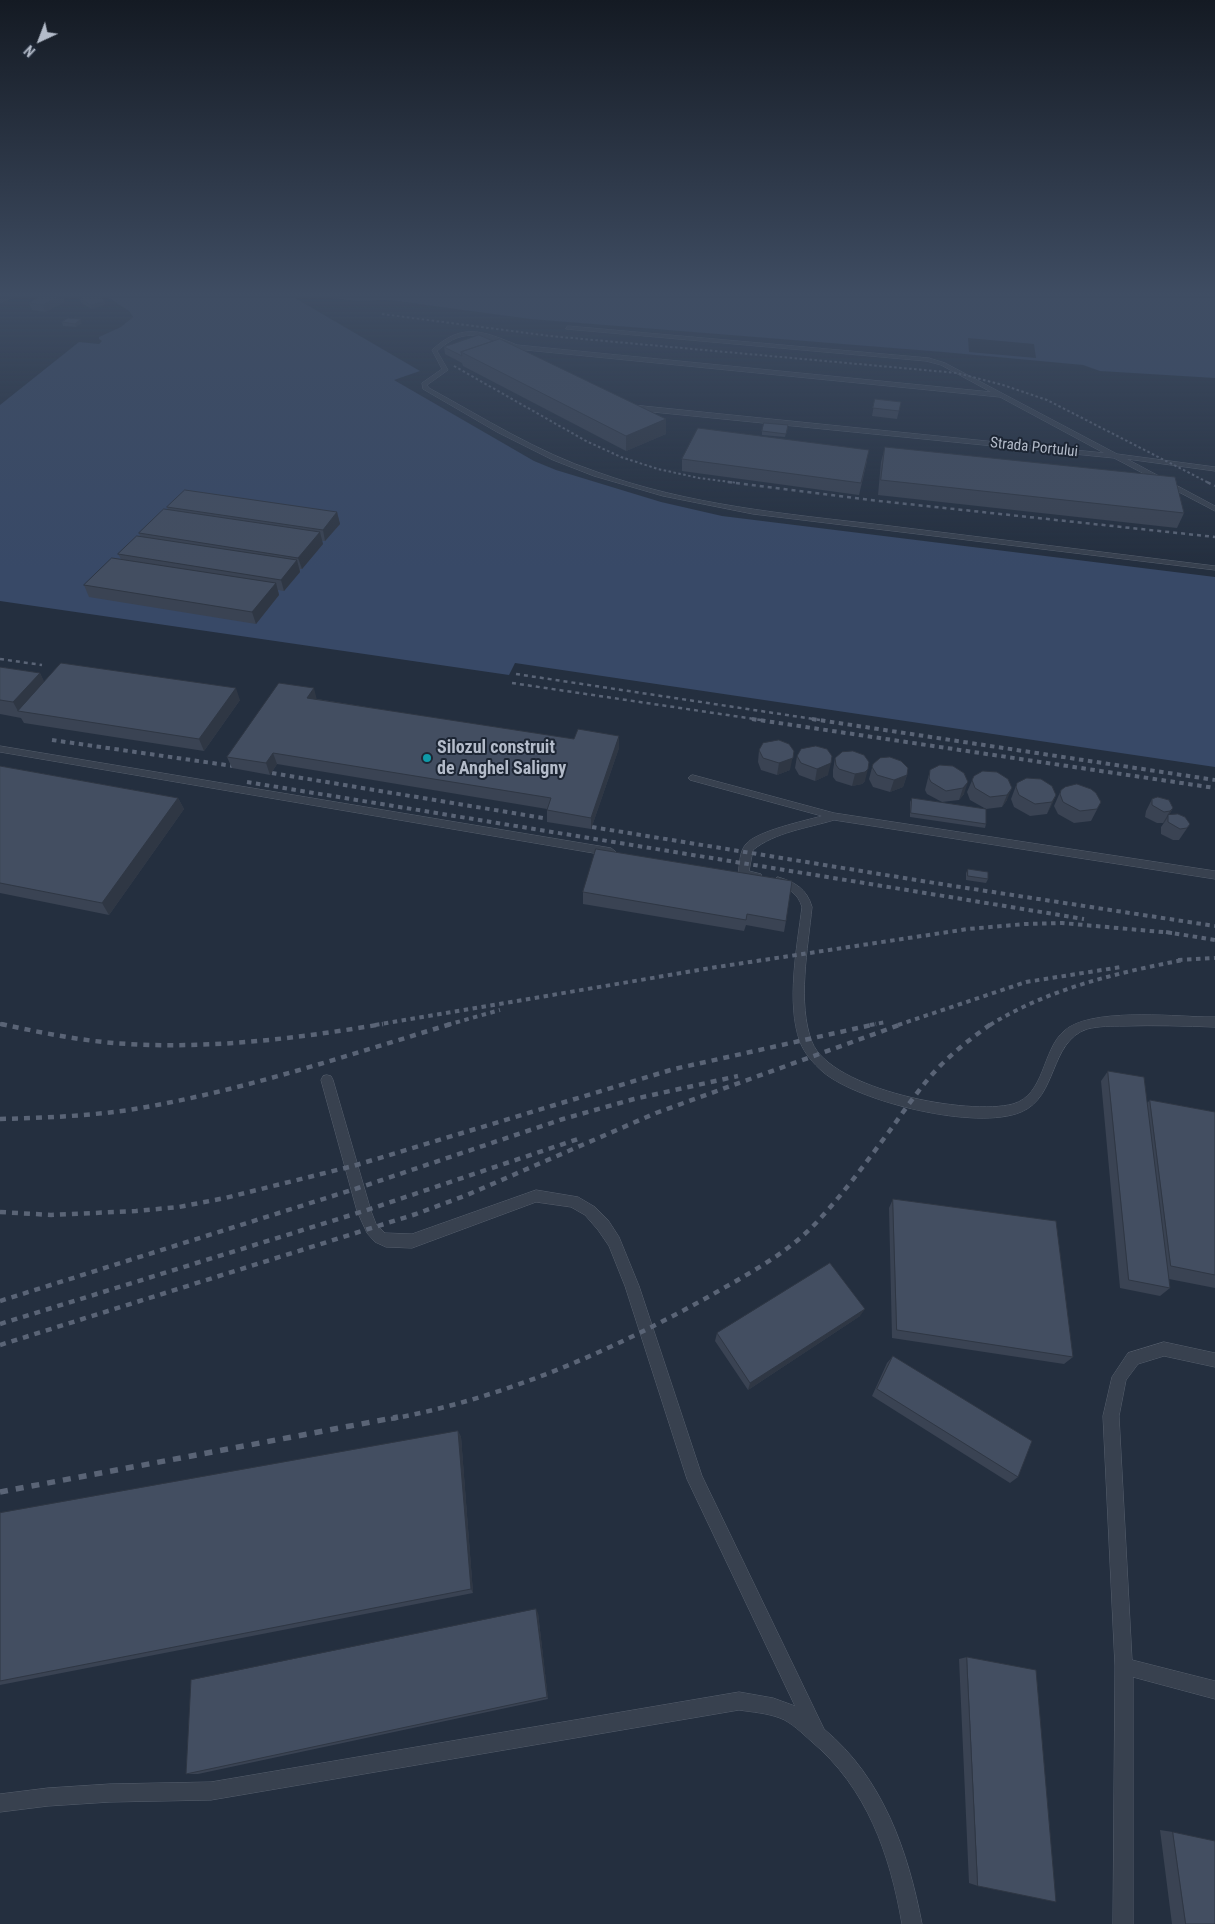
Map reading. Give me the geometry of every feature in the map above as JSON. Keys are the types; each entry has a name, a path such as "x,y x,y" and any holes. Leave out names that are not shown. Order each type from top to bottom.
{"lane":[{"path":"426,388 527,446 575,467 631,485 688,500 753,512 1215,568"},
{"path":"927,388 1000,395"},
{"path":"987,388 1215,509"},
{"name":"Strada Portului","path":"627,404 643,409 1117,456 1215,468"},
{"path":"0,749 626,854"},
{"path":"693,778 834,816 1215,875"},
{"path":"834,816 770,836 750,846 739,873 781,882 802,892 807,907 801,954 801,1018 805,1040 812,1055 822,1065 852,1082 883,1095 924,1106 988,1114 1018,1107 1031,1100 1041,1089 1052,1057 1060,1043 1068,1034 1079,1027 1112,1022 1215,1022"},
{"path":"327,1080 364,1211 370,1228 380,1240 395,1242 412,1241 536,1196 572,1201 590,1211 603,1225 614,1242 632,1286 695,1479 818,1734"},
{"path":"1122,1924 1124,1666 1111,1416 1119,1377 1133,1358 1164,1349 1215,1360"},
{"path":"1124,1666 1215,1690"},
{"path":"0,1803 92,1794 211,1791 739,1700 785,1711 818,1734 852,1769 879,1813 898,1856 908,1897 912,1924"}],"water":[{"path":"22,388 407,388 534,461 556,470 661,502 722,516 1215,577 1215,767 515,663 509,675 0,601 0,405"}],"building":[{"path":"531,388 601,388 666,419 626,436"},
{"path":"875,399 901,402 899,411 873,408"},
{"path":"764,423 788,425 786,434 762,431"},
{"path":"698,428 869,450 861,483 682,459"},
{"path":"885,447 1175,477 1184,513 881,480"},
{"path":"185,490 337,512 323,530 167,507"},
{"path":"164,509 320,532 298,558 139,533"},
{"path":"137,536 297,560 281,580 118,554"},
{"path":"112,558 276,583 252,612 84,585"},
{"path":"61,663 236,688 199,739 18,711"},
{"path":"0,667 40,673 13,702 0,700"},
{"name":"Silozul construit de Anghel Saligny","path":"279,683 314,688 307,698 574,739 578,729 619,736 591,818 547,810 551,798 273,753 266,763 227,757"},
{"path":"779,740 789,744 794,751 793,758 779,763 763,758 759,750 763,743"},
{"path":"816,746 827,749 832,756 831,763 817,769 801,763 797,756 801,749"},
{"path":"853,751 864,755 869,762 868,769 865,772 855,774 839,769 836,765 835,758 842,752"},
{"path":"890,757 901,761 908,768 907,775 894,780 877,775 872,767 873,764 880,758"},
{"path":"940,765 953,766 964,773 968,782 963,788 946,791 931,782 929,778 930,770"},
{"path":"0,766 178,798 102,903 0,883"},
{"path":"983,771 997,772 1008,779 1012,788 1007,795 990,797 975,788 972,780 974,776"},
{"path":"1027,778 1041,779 1052,786 1056,795 1052,802 1035,804 1019,795 1016,787 1017,783"},
{"path":"1077,784 1096,793 1101,802 1097,809 1080,811 1063,802 1060,794 1061,790"},
{"path":"1158,797 1169,800 1173,808 1170,811 1164,812 1152,805 1152,799"},
{"path":"912,798 986,809 986,824 911,813"},
{"path":"1178,814 1185,817 1190,824 1187,828 1180,829 1168,822 1168,815"},
{"path":"596,849 792,881 786,921 747,914 746,920 583,892"},
{"path":"968,869 988,872 988,879 968,876"},
{"path":"1108,1071 1144,1077 1170,1288 1129,1280"},
{"path":"1150,1100 1215,1112 1215,1275 1171,1266"},
{"path":"893,1199 1056,1221 1073,1357 897,1330"},
{"path":"830,1263 865,1309 750,1383 717,1333"},
{"path":"893,1356 1032,1441 1018,1477 877,1389"},
{"path":"458,1431 471,1589 0,1681 0,1513"},
{"path":"536,1609 547,1697 186,1774 191,1680"},
{"path":"967,1657 1036,1670 1056,1902 978,1886"},
{"path":"1173,1832 1215,1841 1215,1924 1186,1924"}],"railway":[{"path":"492,388 586,441 621,457 658,469 699,478 738,483"},
{"path":"1011,388 1047,400 1209,483"},
{"path":"728,482 870,500 1215,537"},
{"path":"1209,483 1215,486"},
{"path":"0,659 42,665"},
{"path":"516,674 820,720"},
{"path":"512,683 761,720"},
{"path":"752,719 1215,788"},
{"path":"812,719 1215,780"},
{"path":"52,740 233,766"},
{"path":"272,773 549,819"},
{"path":"247,782 1084,919"},
{"path":"592,827 947,885 1215,926"},
{"path":"375,1025 717,967 968,929 1062,923 1171,933"},
{"path":"1166,932 1171,933"},
{"path":"1171,933 1215,940"},
{"path":"1178,960 1215,958"},
{"path":"990,1025 1012,1012 1059,992 1108,977 1183,960"},
{"path":"898,1025 1026,982 1121,967"},
{"path":"447,1025 500,1010"},
{"path":"870,1025 886,1022"},
{"path":"3,1024 97,1041 129,1044 193,1045 225,1044 320,1034 383,1024"},
{"path":"0,1119 97,1114 170,1102 292,1072 451,1024"},
{"path":"0,1212 51,1215 136,1211 179,1207 225,1198 353,1166 674,1069 876,1024"},
{"path":"0,1345 416,1214 467,1195 656,1113 902,1024"},
{"path":"391,1419 474,1399 555,1371 671,1317 766,1263 793,1244 817,1222 854,1179 913,1098 934,1073 959,1048 991,1024"},
{"path":"0,1301 358,1188 563,1119 634,1099 738,1076"},
{"path":"0,1324 364,1211 578,1139"},
{"path":"0,1492 398,1417"}],"place":[{"name":"Silozul construit de Anghel Saligny","path":"427,758"}]}
